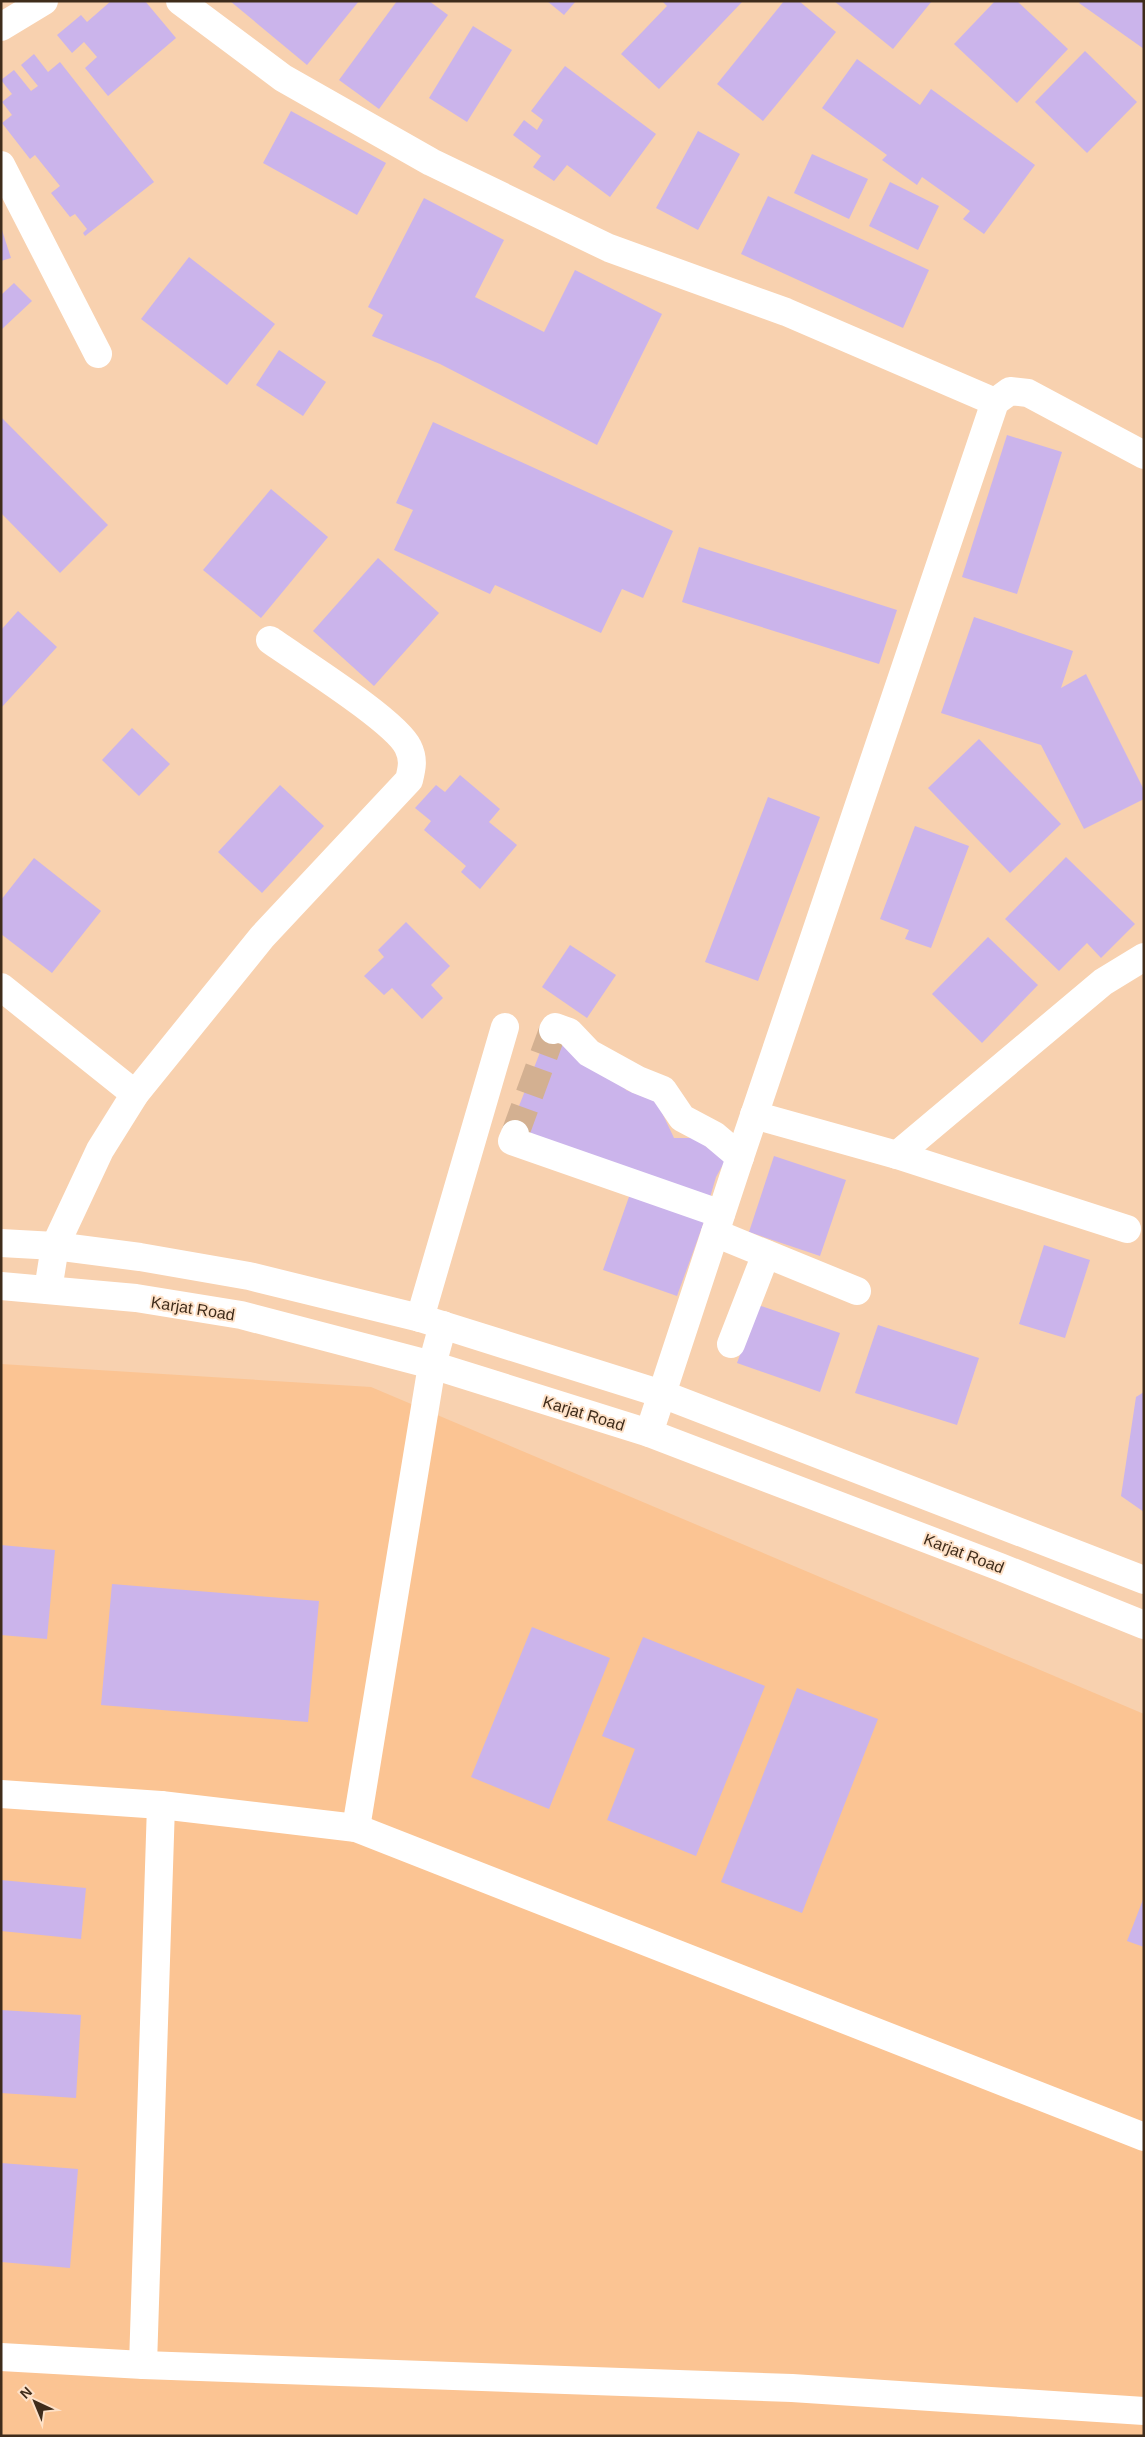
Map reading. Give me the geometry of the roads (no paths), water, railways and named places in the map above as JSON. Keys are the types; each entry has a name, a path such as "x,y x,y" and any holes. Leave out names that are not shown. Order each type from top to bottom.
{"street":[{"path":"1,27 44,1"},
{"path":"180,1 284,78 431,162 609,248 786,312 996,402"},
{"path":"1,165 98,354"},
{"path":"649,1433 754,1115 996,402 1010,391 1028,393 1144,454"},
{"path":"48,1290 55,1246 100,1150 135,1094 262,937 409,780 413,762 408,746 388,724 270,640"},
{"path":"897,1155 1103,982 1144,957"},
{"path":"1,987 135,1094"},
{"path":"356,1828 432,1365 431,1321 505,1027"},
{"path":"553,1030 555,1027 568,1032 589,1053 638,1080 663,1090 682,1118 714,1135 740,1157"},
{"path":"754,1115 897,1155 1127,1229"},
{"path":"515,1134 512,1141 718,1224 766,1254 857,1291"},
{"path":"1,1243 55,1246 140,1257 250,1276 431,1321 662,1394 1144,1580"},
{"path":"731,1344 766,1254"},
{"name":"Karjat Road","path":"1,1286 136,1298 241,1315 432,1365 649,1433 1144,1624"},
{"path":"1,1794 161,1805 356,1828 1144,2137"},
{"path":"143,2365 161,1805"},
{"path":"1,2357 143,2365 792,2388 1144,2411"}],"tunnel":[{"path":"515,1134 553,1030"}]}
